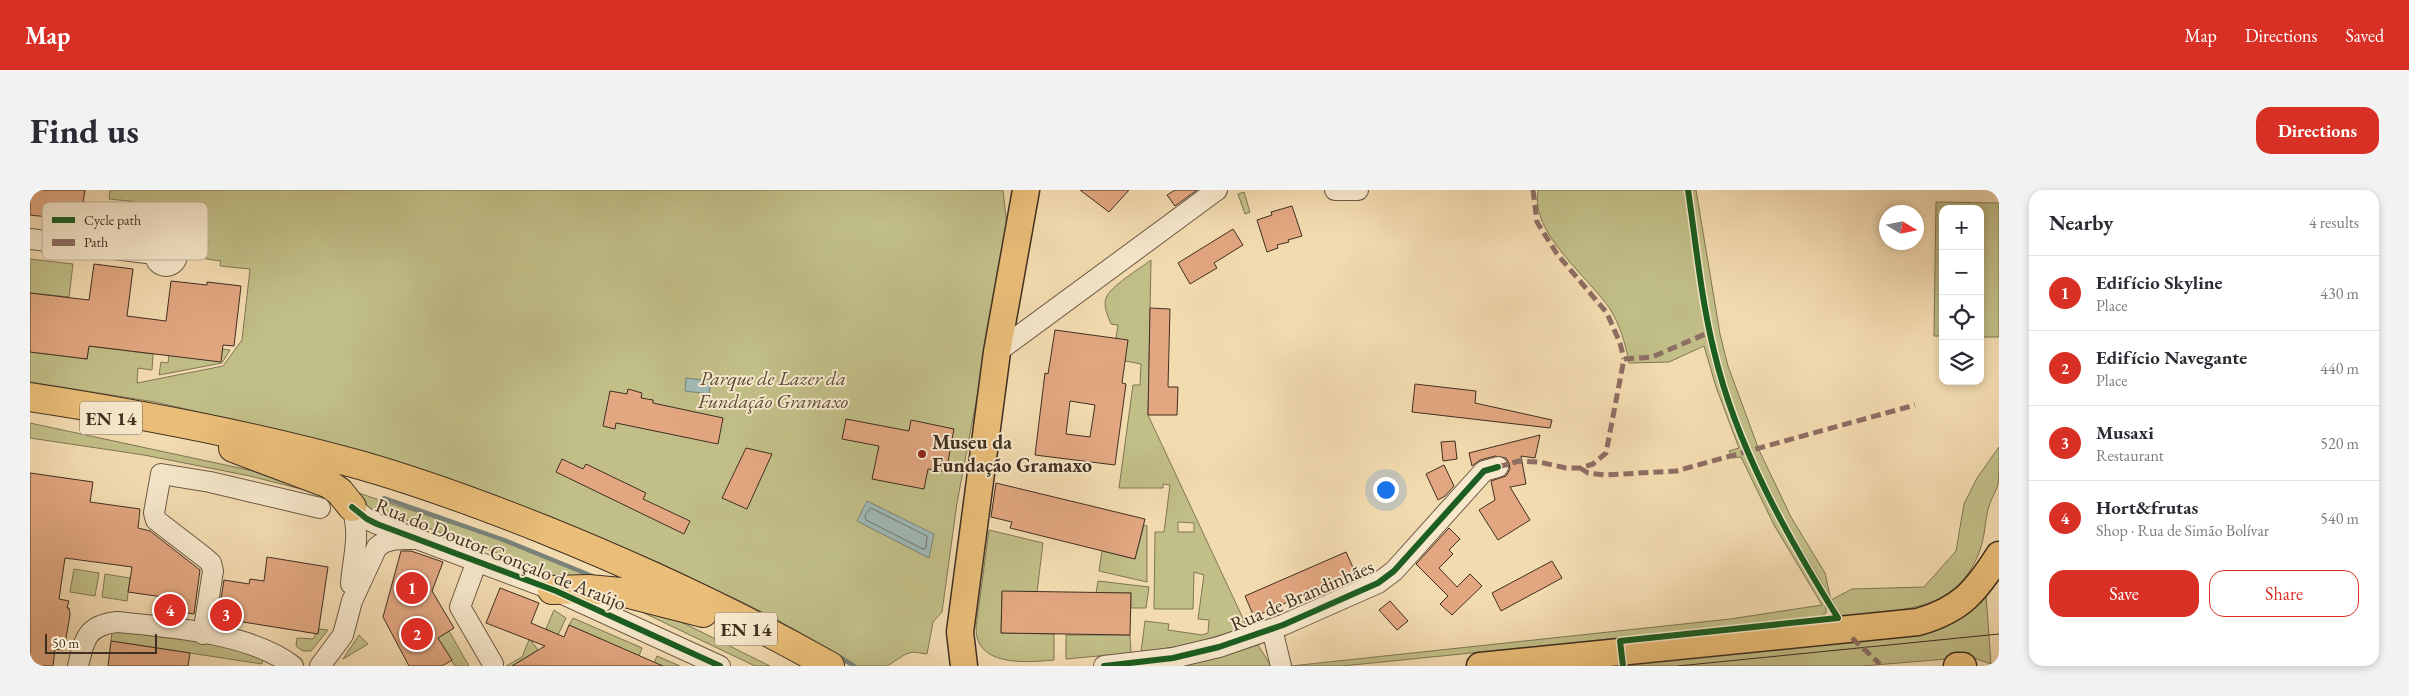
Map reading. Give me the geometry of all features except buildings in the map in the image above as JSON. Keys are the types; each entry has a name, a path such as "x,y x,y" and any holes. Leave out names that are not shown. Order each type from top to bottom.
{"highway":[{"name":"EN 14","path":"30,397 120,411 302,449 363,466 487,507 594,550 700,597 765,629 830,666"},
{"name":"EN 14","path":"30,406 192,433 332,466 477,512 625,572 724,619 814,666"},
{"path":"192,433 321,480 336,488 352,507"},
{"path":"552,590 588,589 621,592 724,619"}],"main road":[{"path":"964,666 960,632 997,352 1026,190"},
{"path":"1480,666 1918,622 1945,613 1969,596 1999,555"},
{"path":"946,666 960,632"},
{"path":"1957,666 1963,666"}],"street":[{"path":"997,352 1217,190"},
{"path":"1335,190 1358,190"},
{"name":"Rua de Brandinhães","path":"1104,666 1166,659 1200,652 1272,629 1386,578 1444,517 1464,491 1484,471 1498,467"},
{"path":"203,634 213,571 211,563 156,520 154,513 161,474 210,482 320,508"},
{"path":"352,507 357,524 358,540 351,582 352,601"},
{"name":"Rua do Doutor Gonçalo de Araújo","path":"352,507 367,519 395,529 414,539 552,590 653,634 720,666"},
{"path":"320,666 343,635 352,601 377,547 384,542 396,539 414,539"},
{"path":"477,561 460,607 493,664"},
{"path":"78,666 85,639 94,629 102,624 117,622 247,642 277,655 293,666"},
{"path":"1272,629 1281,666"}],"green space":[{"name":"Parque de Lazer da Fundação Gramaxo","path":"110,190 1003,190 1007,227 1003,259 957,503 942,612 933,622 927,654 913,652 906,654 887,666 856,666 776,619 744,603 660,563 567,524 320,440 155,402 30,382 30,352 87,359 89,346 153,354 152,370 138,368 137,383 223,366 242,340 250,269 220,266 221,261 208,259 208,202 137,202 109,199"},
{"path":"1538,190 1684,190 1703,317 1721,392 1760,485 1826,604 1826,613 1819,618 1342,666 1291,666 1730,619 1822,605 1774,525 1741,457 1732,458 1729,451 1739,448 1716,387 1704,346 1669,362 1629,363 1622,335 1610,309 1563,254 1543,223 1538,206"},
{"path":"1691,190 1696,190 1720,334 1728,366 1759,450 1791,517 1825,573 1831,598 1759,470 1728,392 1711,322"},
{"path":"1244,192 1250,212 1245,214 1238,194"},
{"path":"1936,202 1999,203 1999,337 1984,337 1984,205 1939,205 1939,336 1934,336"},
{"path":"30,259 73,264 69,297 30,293"},
{"path":"1151,260 1148,415 1247,627 1188,645 1141,652 1145,621 1169,624 1168,630 1202,635 1208,633 1209,620 1198,619 1204,575 1194,572 1193,609 1154,609 1155,532 1164,532 1170,485 1163,484 1163,488 1119,488 1133,385 1140,385 1141,364 1125,361 1116,338 1118,325 1111,324 1106,311 1105,301 1113,288","holes":["1178,522 1194,523 1194,532 1178,532"]},
{"path":"222,349 230,350 222,363 159,375 161,362 168,363 169,355"},
{"path":"30,423 258,472 324,495 250,476 144,455 30,438"},
{"path":"1999,447 1998,485 1988,509 1981,547 1971,569 1958,585 1943,596 1925,604 1886,612 1842,616 1832,600 1852,589 1924,587 1956,551 1964,504 1977,478"},
{"path":"349,490 487,535 606,583 547,580 550,572 403,519 400,527 375,517"},
{"path":"1144,525 1147,526 1147,582 1099,571 1102,551 1135,559"},
{"path":"989,530 1043,543 1037,592 1002,592 1001,633 1054,634 1054,660 1029,662 1003,659 983,649 978,640 976,627"},
{"path":"74,569 99,573 95,596 70,592"},
{"path":"105,574 130,578 127,601 102,597"},
{"path":"1098,581 1149,587 1146,608 1131,608 1131,593 1096,593"},
{"path":"588,594 655,609 770,666 755,666 623,603 620,611"},
{"path":"1986,595 1991,664 1971,657 1862,666 1627,666 1627,661 1852,638"},
{"path":"554,610 566,618 558,635 546,629"},
{"path":"573,618 642,648 639,656 569,625"},
{"path":"535,625 530,639 538,650 512,666 506,666 522,657"},
{"path":"319,629 328,630 311,651 303,651 296,646 297,638 313,639"},
{"path":"123,631 222,644 263,658 262,664 111,641 112,632"},
{"path":"449,631 469,666 455,666 438,638"},
{"path":"359,635 368,644 343,659"},
{"path":"1066,635 1130,635 1131,653 1066,659"},
{"path":"1258,645 1271,666 1183,666"},
{"path":"657,656 680,666 653,666"}],"water":[{"path":"686,378 711,381 709,394 685,391"},
{"path":"867,501 934,534 929,558 857,521"}],"waterway":[{"path":"384,498 504,540 597,578"},
{"path":"838,656 854,666"}],"tram line":[{"path":"1678,666 1999,634"}],"marked path":[{"path":"1533,190 1537,222 1557,254 1607,313 1620,343 1624,359"},
{"path":"1498,467 1519,461 1539,462 1566,468 1580,468 1593,464 1606,453 1624,359 1652,357 1710,332"},
{"path":"1580,468 1588,473 1605,475 1676,471 1915,405"},
{"path":"1852,638 1880,664"}],"cycle path":[{"path":"1623,666 1620,641 1838,618 1782,523 1749,456 1735,421 1709,331 1688,190"},
{"path":"1104,666 1173,658 1219,647 1283,625 1378,583 1394,571 1484,471 1498,467"},
{"path":"352,507 377,524 556,591 720,666"}],"place":[{"name":"Museu da Fundação Gramaxo","path":"922,454"},
{"name":"Edifício Skyline","path":"412,588"},
{"name":"Hort&frutas","path":"170,610"},
{"name":"Musaxi","path":"226,615"},
{"name":"Edifício Navegante","path":"417,634"}]}
